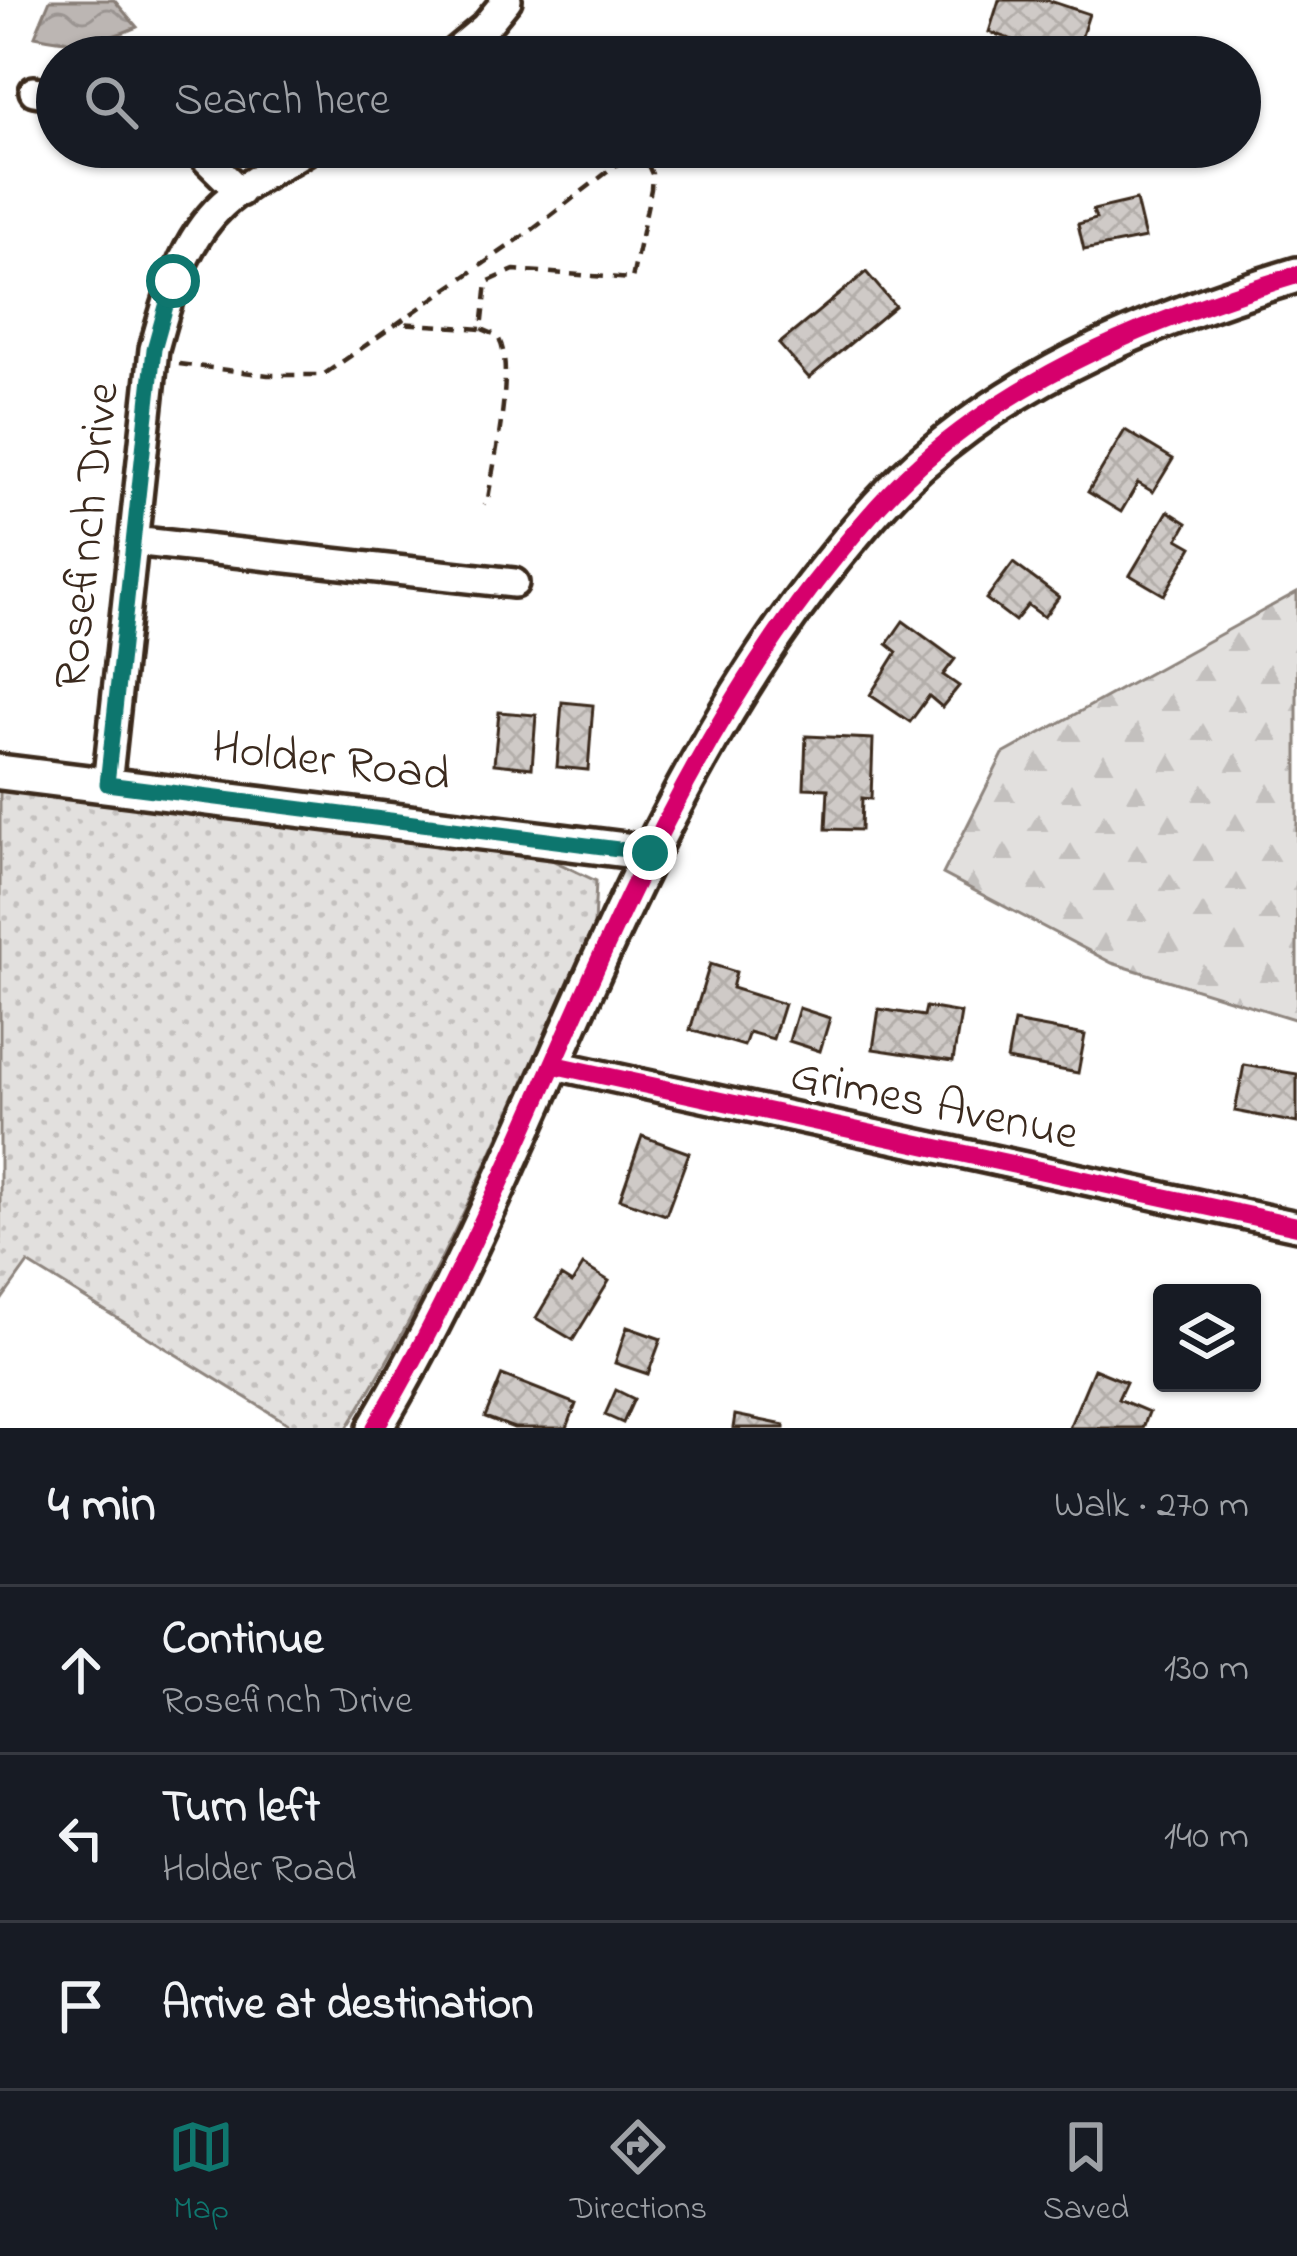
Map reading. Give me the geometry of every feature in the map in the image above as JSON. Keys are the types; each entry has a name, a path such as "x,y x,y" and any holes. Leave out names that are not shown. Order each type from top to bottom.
{"street":[{"path":"474,36 507,0"},
{"path":"215,168 240,192"},
{"name":"Rosefinch Drive","path":"107,784 154,349 173,281 199,234 223,203 278,168"},
{"path":"375,1428 443,1307 650,853 719,722 784,623 888,495 968,427 1100,347 1209,301 1297,274"},
{"path":"134,541 514,583"},
{"name":"Holder Road","path":"0,772 650,853"},
{"name":"Grimes Avenue","path":"554,1065 1297,1226"}],"path":[{"path":"179,364 268,375 323,375 612,168"},
{"path":"482,329 488,282 501,273 632,279 651,189 649,168"},
{"path":"401,323 482,329 496,334 506,352 484,505"}],"green space":[{"path":"1297,592 1297,1020 1112,963 943,874 1003,754"},
{"path":"0,790 541,855 596,881 594,925 508,1117 416,1307 347,1428 295,1428 28,1263 0,1302"}],"water":[{"path":"50,0 114,0 137,27 114,36 35,36"}],"building":[{"path":"999,0 1047,0 1089,14 1082,36 989,32"},
{"path":"1136,200 1145,238 1084,250 1078,224 1096,219 1093,210"},
{"path":"866,272 895,306 809,378 779,344"},
{"path":"1125,430 1173,459 1153,492 1138,483 1121,512 1088,492"},
{"path":"1168,511 1187,523 1178,539 1192,547 1164,595 1130,575"},
{"path":"1013,563 1059,597 1044,617 1028,605 1015,621 986,599"},
{"path":"903,621 955,659 943,675 959,686 942,707 929,696 910,722 870,695 897,652 887,644"},
{"path":"562,702 593,705 588,770 557,767"},
{"path":"499,712 536,715 532,768 494,764"},
{"path":"806,736 873,739 871,799 862,798 861,830 826,829 828,789 804,788"},
{"path":"710,964 736,972 732,988 784,1004 773,1039 749,1032 744,1046 690,1030"},
{"path":"926,1007 961,1013 953,1061 873,1049 879,1009 924,1016"},
{"path":"799,1008 830,1018 820,1051 789,1041"},
{"path":"1014,1022 1085,1035 1078,1073 1007,1060"},
{"path":"1244,1065 1297,1074 1297,1123 1235,1111"},
{"path":"642,1136 689,1153 666,1215 620,1199"},
{"path":"583,1265 609,1281 573,1340 536,1318 561,1276 572,1283"},
{"path":"627,1327 661,1339 648,1374 615,1363"},
{"path":"1094,1369 1126,1382 1118,1399 1149,1412 1143,1428 1069,1428"},
{"path":"502,1375 576,1404 567,1428 514,1428 485,1417"},
{"path":"616,1390 634,1399 623,1423 605,1415"},
{"path":"735,1415 784,1425 784,1428 733,1428"}],"cycle path":[{"path":"375,1428 484,1217 631,892 685,786 744,684 837,554 920,464 1005,400 1146,328 1297,275"},
{"path":"555,1065 1297,1226"}],"route":[{"path":"173,281 154,349 107,784 650,853"}]}
